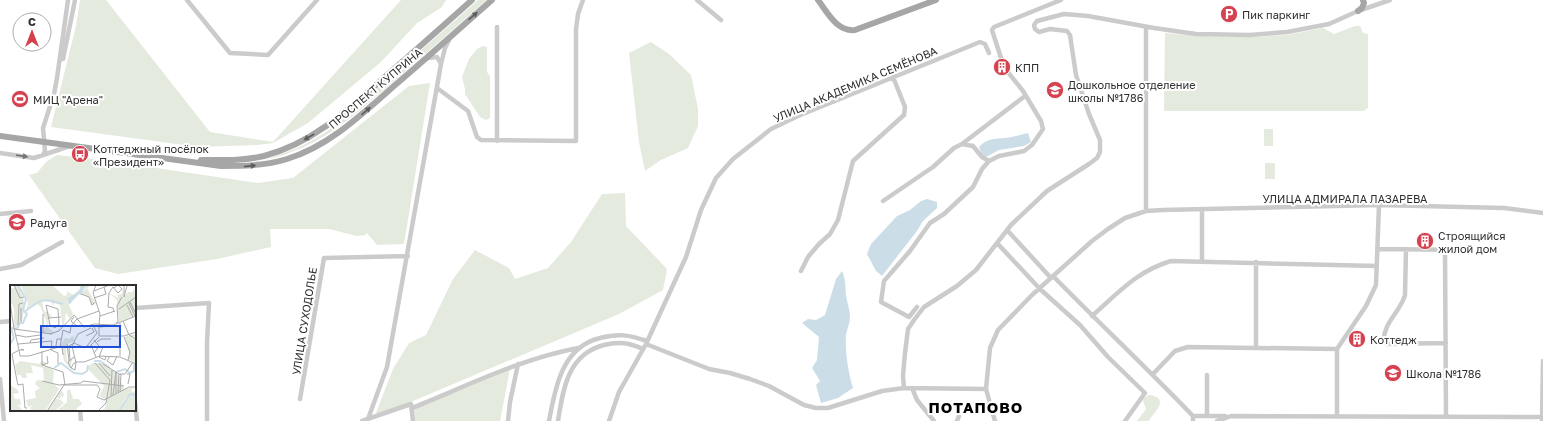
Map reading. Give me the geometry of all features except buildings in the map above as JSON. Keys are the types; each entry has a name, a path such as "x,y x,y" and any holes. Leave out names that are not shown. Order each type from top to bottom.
{"main road":[{"name":"ПРОСПЕКТ КУПРИНА","path":"184,160 222,161 264,156 308,139 346,112 472,0"},
{"name":"ПРОСПЕКТ КУПРИНА","path":"0,136 221,166 264,164 287,159 311,149 350,125 492,0"},
{"path":"818,0 836,22 844,29 856,30 936,0"},
{"path":"1358,11 1362,8 1364,3 1363,0"}],"street":[{"path":"43,155 45,151 45,141 43,128 54,94 68,0"},
{"path":"60,59 63,59 75,0"},
{"path":"187,0 230,53 268,55 317,0"},
{"path":"437,88 468,111 479,139 485,141 576,141 576,29 578,14 584,0"},
{"path":"697,0 721,20"},
{"path":"917,307 909,317 882,302 884,281 910,251 930,223 944,214 973,187 982,169 989,161 999,156 1024,151 1032,145 1043,129 1041,121 1025,96 1023,90 1007,71 992,30 994,27 1061,0"},
{"path":"904,388 903,376 908,330 924,307 957,286 976,270 1007,230 1047,191 1089,164 1097,158 1100,152 1100,140 1089,114 1076,75 1069,33 1066,31 1050,29 1039,32 1035,29 1034,25 1037,21 1064,14 1095,17 1146,27 1196,34 1257,35 1287,32 1328,24 1358,11 1390,0"},
{"path":"497,27 497,141"},
{"path":"1146,27 1146,211"},
{"path":"368,419 388,367 441,64 445,48 455,32"},
{"name":"УЛИЦА АКАДЕМИКА СЕМЁНОВА","path":"609,421 619,392 646,345 686,257 701,210 716,178 733,159 771,129 798,116 980,42 985,44 989,53"},
{"path":"426,58 437,57 441,64"},
{"path":"801,271 808,257 818,244 830,234 838,220 853,161 904,115 905,107 893,77"},
{"path":"883,200 933,167 954,148 962,144 1025,96"},
{"path":"962,144 973,146 982,158 989,161"},
{"path":"0,153 34,158 73,145"},
{"path":"1336,418 1337,349 1352,328 1376,285 1380,205"},
{"name":"УЛИЦА АДМИРАЛА ЛАЗАРЕВА","path":"996,421 986,389 990,348 998,330 1052,277 1108,229 1125,218 1146,211 1380,205 1504,208 1543,213"},
{"path":"1202,209 1202,261"},
{"path":"0,214 31,211"},
{"path":"1007,230 1052,277 1153,374 1193,418 1207,416 1231,416 1388,419 1446,416 1458,419 1542,419 1543,361"},
{"path":"0,269 21,265 62,242"},
{"path":"997,243 1040,289 1080,325 1108,357 1145,393 1125,421"},
{"path":"1378,249 1466,250"},
{"path":"1406,249 1404,302 1385,331 1383,336 1384,342 1387,344 1446,343"},
{"path":"1445,250 1446,416"},
{"name":"УЛИЦА СУХОДОЛЬЕ","path":"300,399 324,258 408,256"},
{"path":"1092,316 1135,277 1157,266 1171,262 1256,262 1377,266"},
{"path":"1256,262 1256,348"},
{"path":"136,308 209,303 207,342 207,421"},
{"path":"0,322 10,321"},
{"path":"549,421 554,394 562,370 572,354 578,348 593,339 621,334 634,336 646,345 709,369 730,373 769,386 804,405 816,408 828,408 882,391 904,388 986,389"},
{"path":"558,421 562,396 570,373 578,359 596,347 621,342 646,345"},
{"path":"1153,374 1175,352 1182,348 1188,347 1337,349"},
{"path":"412,408 518,364 552,353 578,348"},
{"path":"508,421 510,402 518,364"},
{"path":"1207,375 1207,416"},
{"path":"0,379 4,421"},
{"path":"912,388 917,400 934,421"},
{"path":"362,421 411,404 413,421"},
{"path":"80,411 81,421"},
{"path":"136,411 137,421"},
{"path":"1217,421 1231,416"}],"shaded area":[{"path":"80,0 106,0 210,132 273,142 401,0 446,0 442,7 417,23 381,62 308,123 273,143 199,147 51,127 76,26"},
{"path":"478,0 487,0 349,119 334,130 303,147 265,160 297,148 326,132"},
{"path":"1355,26 1360,26 1363,33 1368,34 1368,108 1363,111 1164,111 1165,33 1197,36 1256,37 1286,35 1323,28 1334,34"},
{"path":"651,42 669,54 691,75 698,109 698,126 688,148 661,160 645,171 639,142 629,53"},
{"path":"483,46 487,47 487,72 490,76 490,118 486,120 480,117 465,94 462,77 469,59 477,49"},
{"path":"430,83 404,244 377,245 367,233 365,235 357,236 329,229 270,229 271,247 217,259 118,274 95,268 29,175 37,173 46,162 57,155 102,160 258,183 293,178 409,86"},
{"path":"1264,129 1273,129 1273,146 1264,146"},
{"path":"1265,163 1275,163 1275,179 1265,179"},
{"path":"625,193 626,226 667,269 663,290 619,314 380,415 376,413 393,369 409,343 426,335 453,279 475,250 509,268 515,279 548,268 571,242 602,194"},
{"path":"510,369 500,421 415,421 414,409"},
{"path":"1149,395 1158,398 1160,401 1159,407 1149,421 1137,421 1146,409 1143,401 1144,398"}],"water":[{"path":"1028,133 1031,142 1024,146 999,150 986,157 982,155 979,147 988,140"},
{"path":"927,199 937,202 937,208 923,221 882,276 876,271 867,254 871,244 897,216 910,210 921,201"},
{"path":"842,271 845,280 850,314 850,322 846,335 846,348 848,369 853,388 838,398 821,403 816,385 820,381 812,368 817,360 819,337 802,323 808,319 816,320 825,315 836,279"}],"place":[{"name":"Пик паркинг","path":"1229,14"},
{"name":"КПП","path":"1002,67"},
{"name":"Дошкольное отделение школы №1786","path":"1055,90"},
{"name":"МИЦ \"Арена\"","path":"20,99"},
{"name":"Коттеджный посёлок «Президент»","path":"80,154"},
{"name":"Радуга","path":"17,222"},
{"name":"Строящийся жилой дом","path":"1425,241"},
{"name":"Коттедж","path":"1357,339"},
{"name":"Школа №1786","path":"1393,373"}],"district":[{"name":"ПОТАПОВО","path":"976,407"}]}
